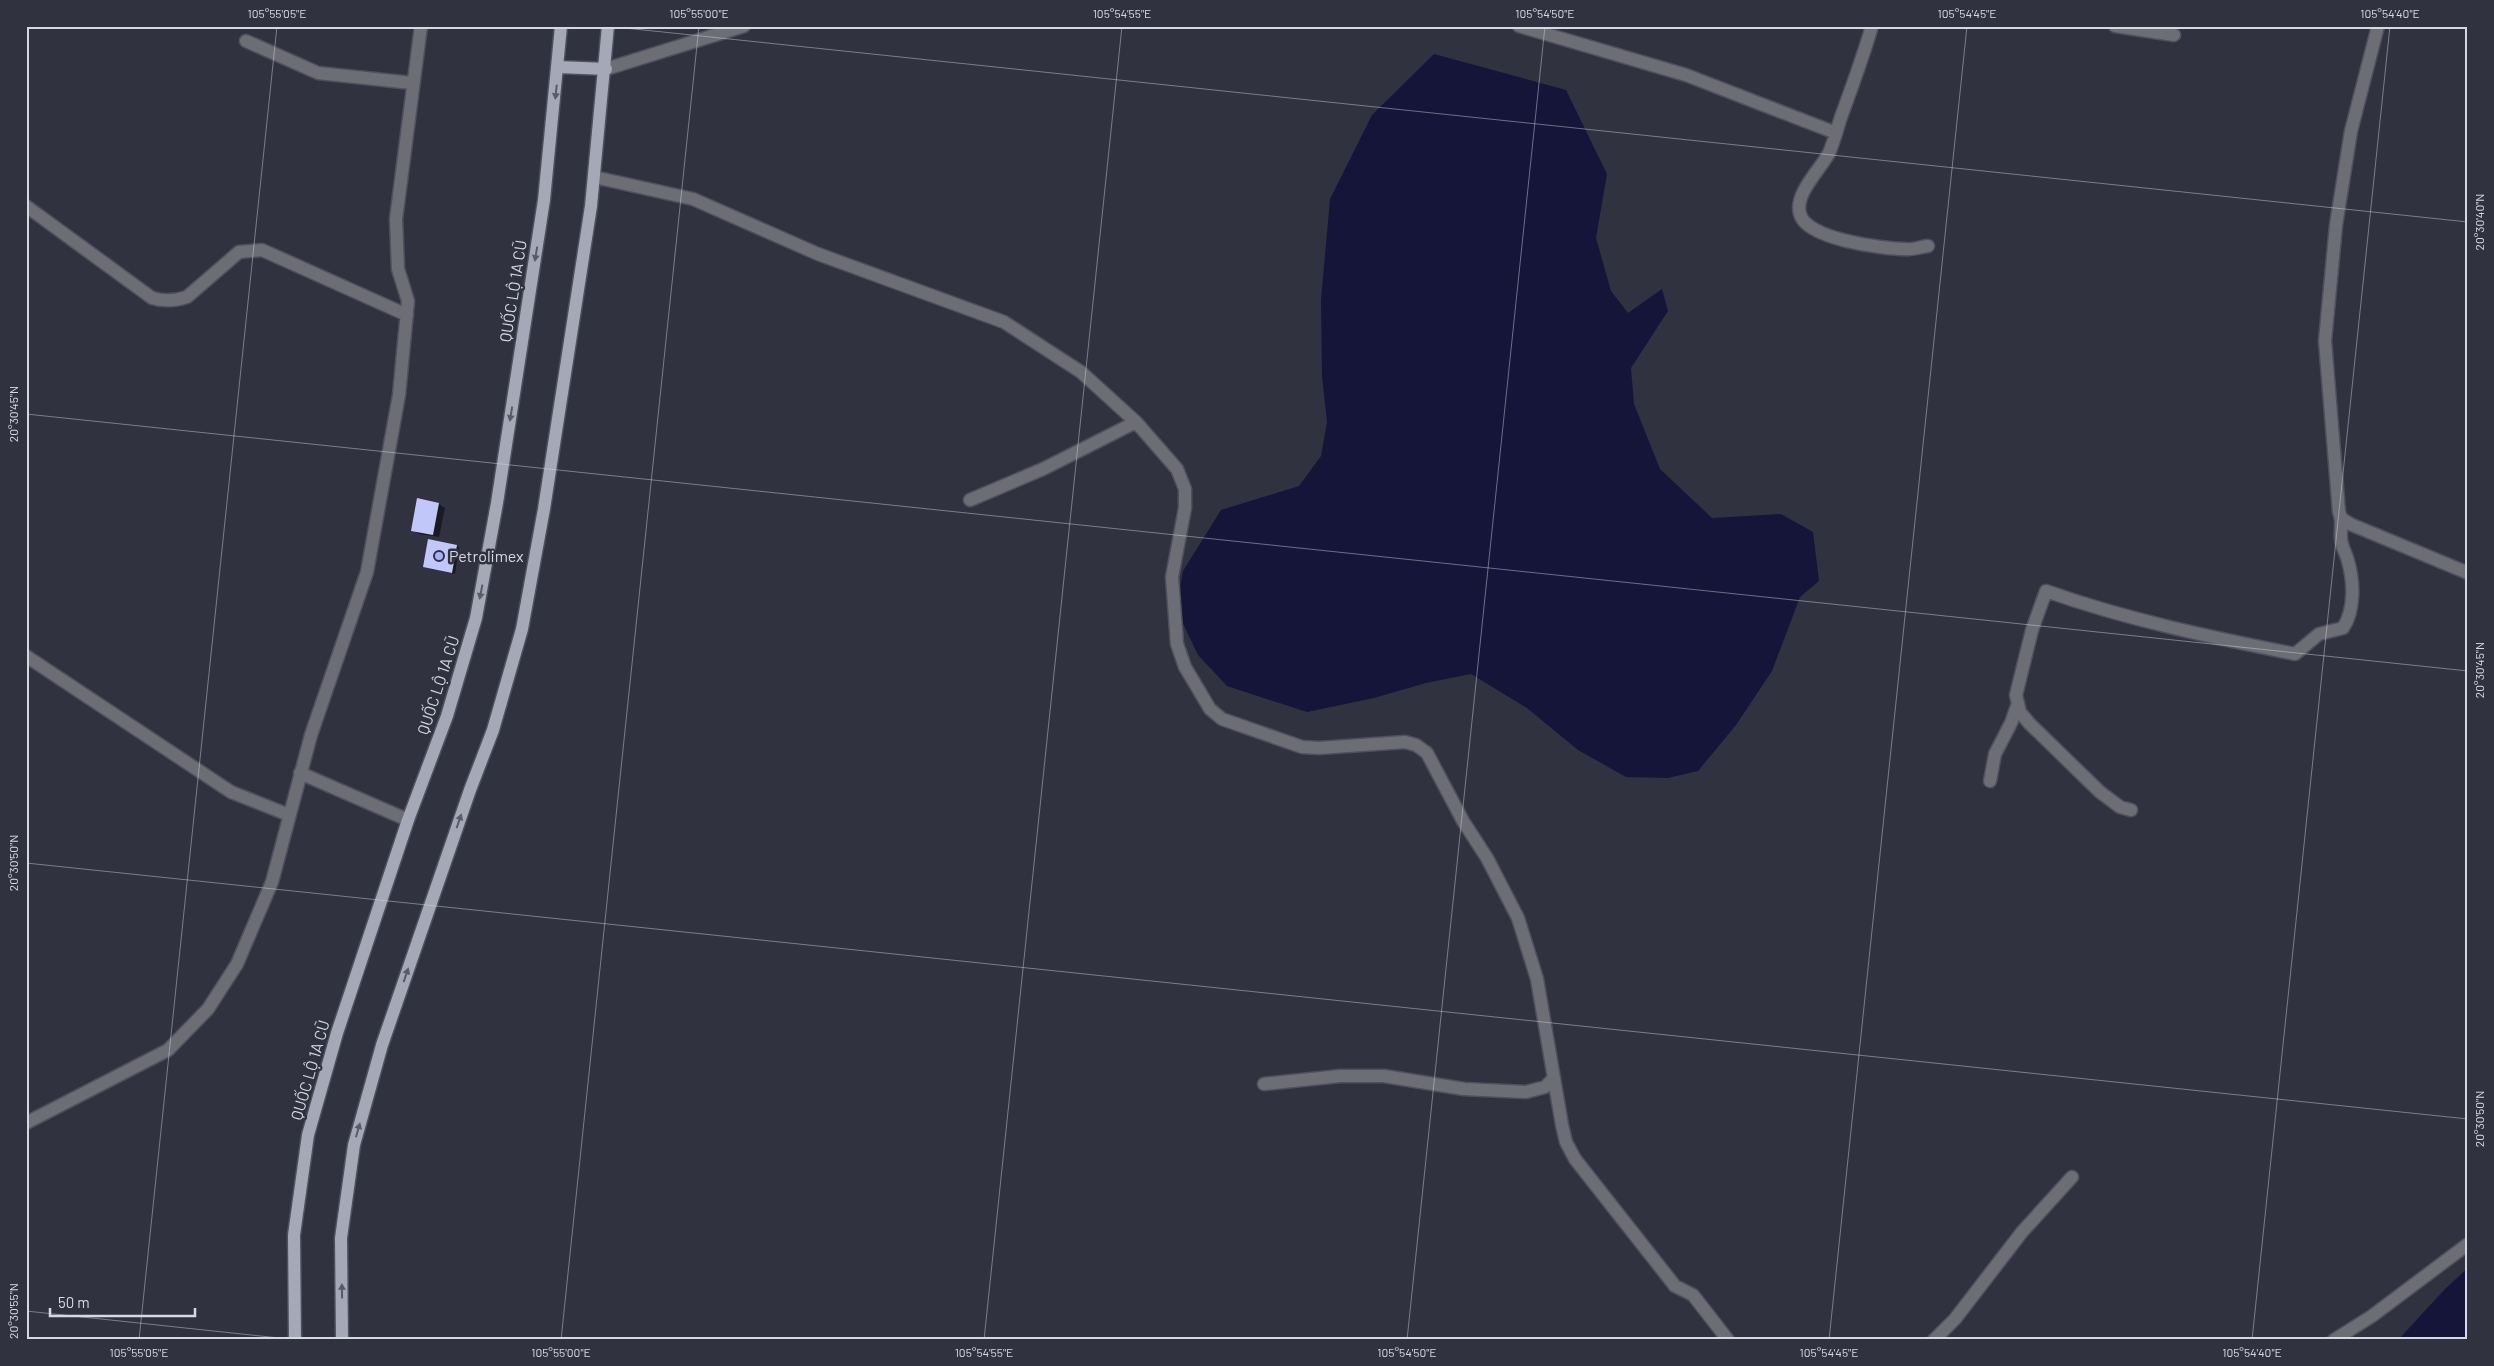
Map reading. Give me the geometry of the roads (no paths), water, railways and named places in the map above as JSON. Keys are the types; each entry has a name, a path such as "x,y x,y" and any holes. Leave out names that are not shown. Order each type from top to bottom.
{"main road":[{"name":"QUỐC LỘ 1A CŨ","path":"295,1340 294,1235 308,1135 337,1032 408,820 447,716 476,618 497,503 544,200 561,26"},
{"path":"342,1340 341,1238 354,1144 382,1045 470,790 493,730 522,628 544,509 594,177 606,70 608,26"},
{"path":"558,67 606,70"}],"street":[{"path":"26,1124 168,1050 208,1009 237,964 272,882 311,735 366,572 399,395 408,301 398,269 396,219 412,83 421,26"},
{"path":"606,70 744,26"},
{"path":"1519,26 1686,75 1836,133"},
{"path":"1872,26 1829,153 1800,202 1800,215 1806,224 1815,230 1871,246 1907,250 1928,246"},
{"path":"2115,26 2174,35"},
{"path":"2378,26 2350,140 2336,224 2325,341 2339,512 2342,518 2350,524 2468,573"},
{"path":"246,41 318,74 412,83"},
{"path":"594,177 693,199 818,254 1004,322 1081,372 1136,422 1177,469 1185,489 1185,508 1172,577 1177,644 1185,667 1210,709 1222,719 1302,747 1319,748 1405,742 1416,745 1427,753 1463,821 1487,858 1518,918 1537,979 1566,1142 1575,1159 1675,1286 1693,1295 1728,1340"},
{"path":"26,206 152,298 178,300 187,297 240,252 262,250 407,315"},
{"path":"970,500 1043,469 1136,422"},
{"path":"1990,781 1995,754 2011,723 2017,706 2016,696 2032,630 2046,591 2098,609 2186,633 2295,654 2320,634 2343,628 2350,618 2352,602 2348,562 2341,538 2342,518"},
{"path":"26,656 231,792 289,815"},
{"path":"2017,706 2029,723 2100,792 2120,806 2131,810"},
{"path":"300,773 408,820"},
{"path":"1264,1084 1340,1076 1384,1076 1464,1089 1526,1092 1545,1087 1554,1078"},
{"path":"1934,1340 1955,1319 2022,1232 2072,1177"},
{"path":"2334,1340 2372,1316 2468,1244"}],"place":[{"name":"Petrolimex","path":"439,556"}]}
